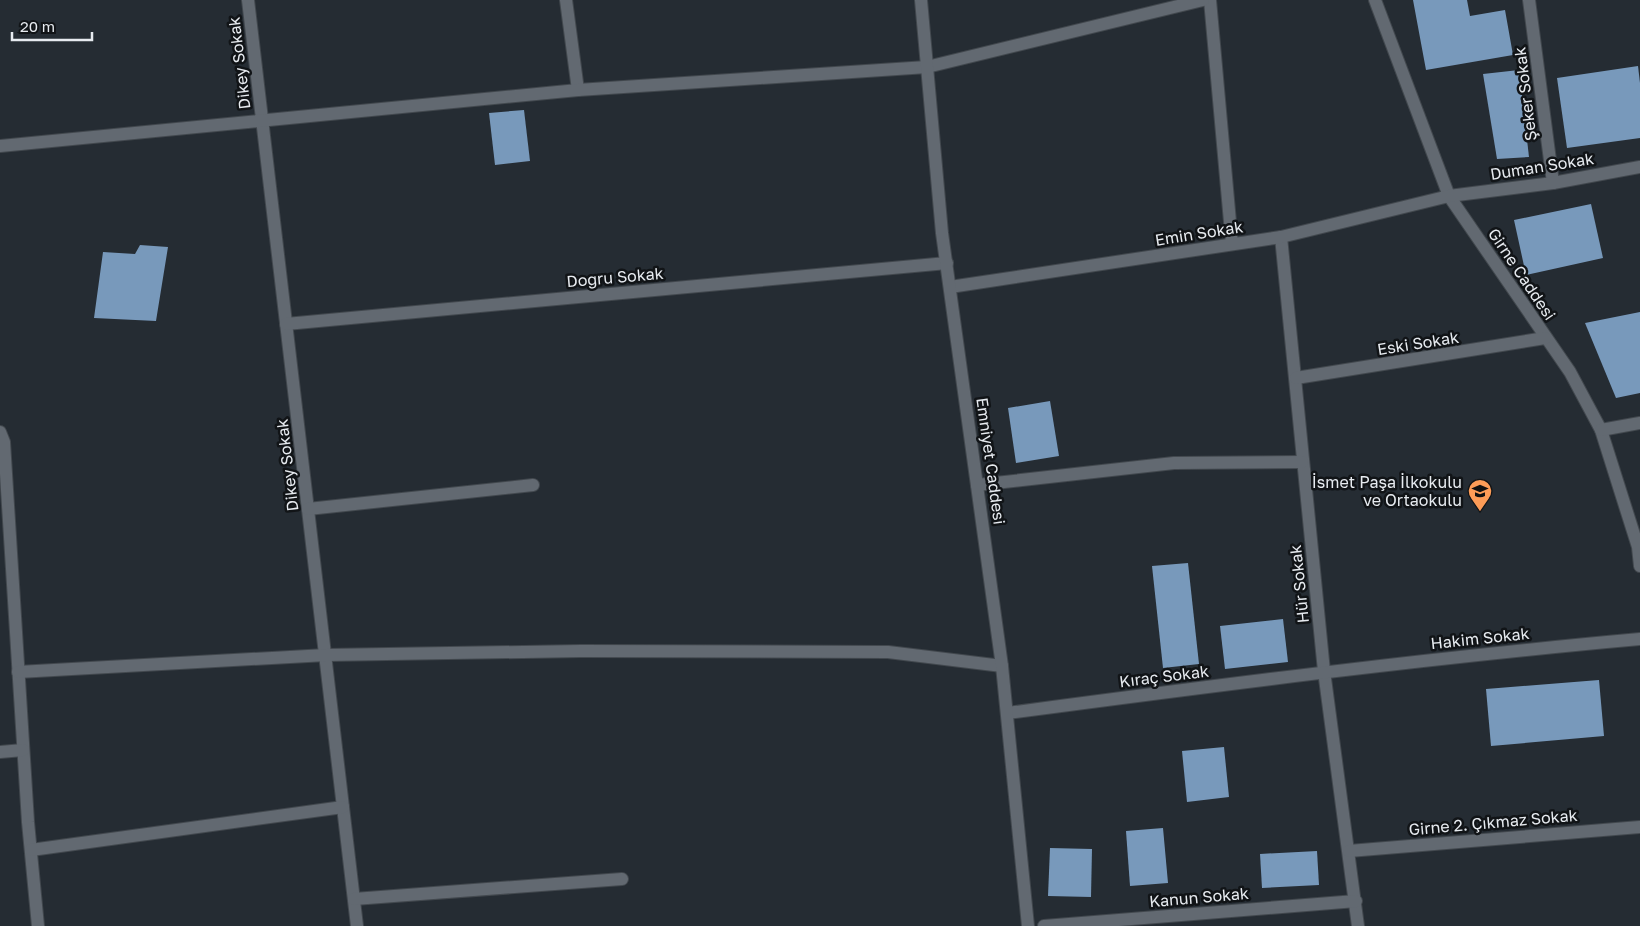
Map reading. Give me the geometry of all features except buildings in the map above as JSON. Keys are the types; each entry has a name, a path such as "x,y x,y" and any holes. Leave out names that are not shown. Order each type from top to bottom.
{"street":[{"name":"Dikey Sokak","path":"248,0 358,926"},
{"path":"566,0 578,90"},
{"name":"Emniyet Caddesi","path":"921,0 947,263 1008,712 1028,926"},
{"path":"0,146 578,90 927,67 1203,0"},
{"path":"1210,0 1232,244"},
{"name":"Girne Caddesi","path":"1375,0 1449,196 1570,372 1601,430 1638,547 1640,566"},
{"name":"Şeker Sokak","path":"1529,0 1552,183"},
{"name":"Duman Sokak","path":"1449,196 1552,183 1640,167"},
{"name":"Emin Sokak","path":"950,287 1281,237 1449,196"},
{"name":"Hür Sokak","path":"1281,237 1324,671 1358,926"},
{"name":"Doğru Sokak","path":"286,324 947,263"},
{"name":"Eski Sokak","path":"1296,378 1546,338"},
{"path":"1601,430 1640,423"},
{"path":"0,432 4,442 5,562 18,672 30,850 38,926"},
{"path":"978,485 1174,463 1302,462"},
{"path":"308,509 533,485"},
{"name":"Hakim Sokak","path":"1324,671 1640,639"},
{"path":"18,672 326,655 581,651 888,652 1002,666"},
{"name":"Kıraç Sokak","path":"1008,712 1324,671"},
{"path":"0,752 23,750"},
{"path":"30,850 343,807"},
{"name":"Girne 2. Çıkmaz Sokak","path":"1349,851 1640,827"},
{"path":"354,899 622,879"},
{"name":"Kanun Sokak","path":"1044,926 1356,901"}],"place":[{"name":"İsmet Paşa İlkokulu ve Ortaokulu","path":"1480,512"}]}
